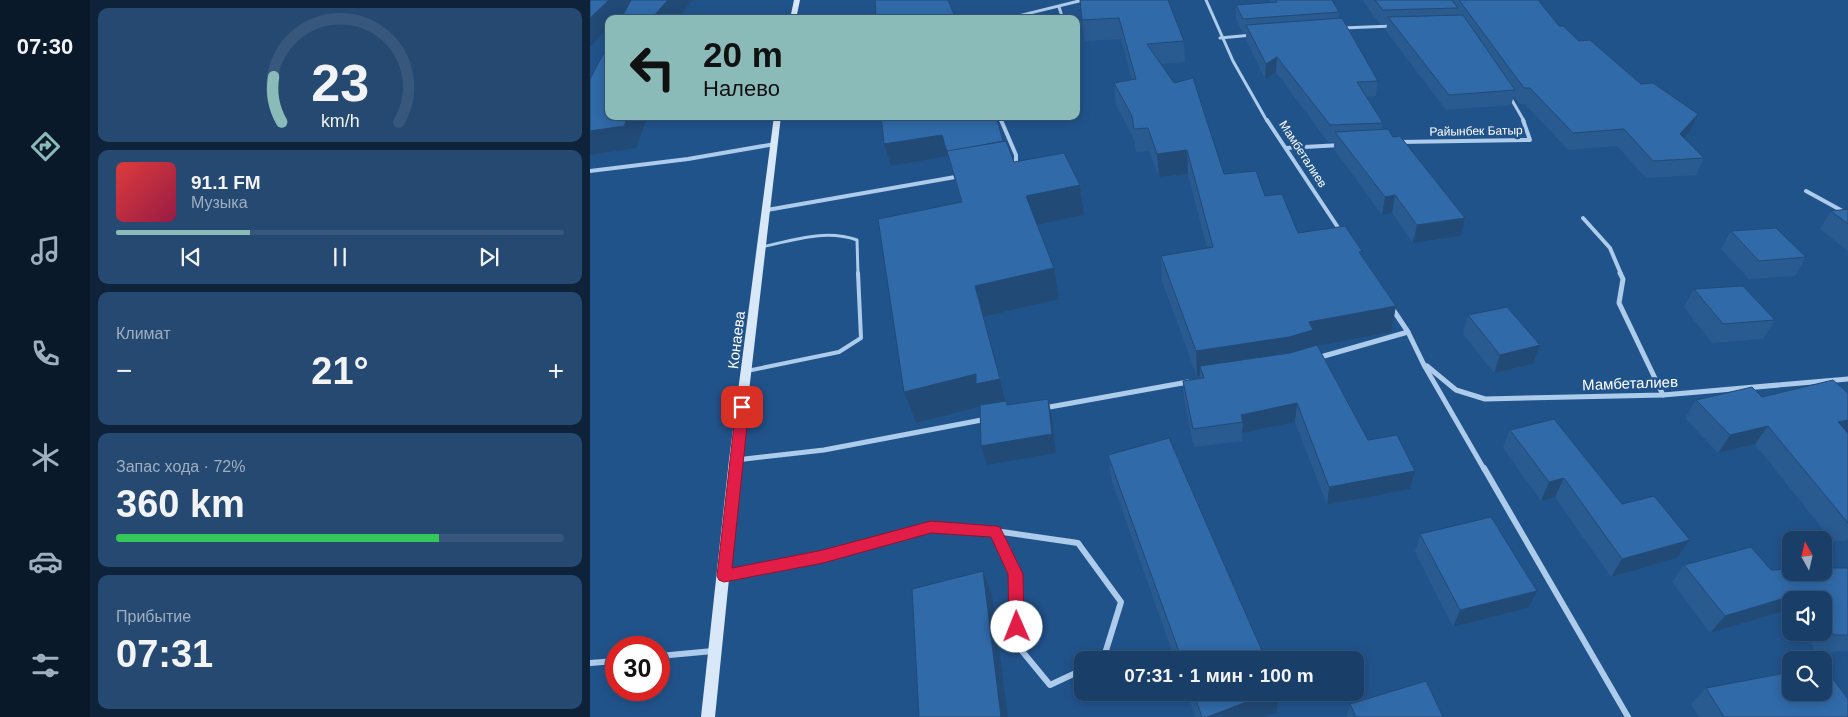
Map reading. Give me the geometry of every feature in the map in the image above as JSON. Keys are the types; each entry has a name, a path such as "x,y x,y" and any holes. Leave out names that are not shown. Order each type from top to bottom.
{"main road":[{"path":"794,15 797,0"},
{"name":"Конаева","path":"708,717 736,460 778,120"}],"street":[{"path":"1024,15 1083,0"},
{"name":"Мамбеталиев","path":"1206,0 1220,38 1286,148 1344,236"},
{"path":"1059,7 1062,15"},
{"path":"1340,28 1394,26"},
{"path":"1220,38 1260,34"},
{"name":"Райынбек Батыр","path":"1392,142 1530,140 1521,113 1506,89"},
{"path":"1001,120 1016,155 1016,162 1009,167"},
{"path":"590,171 688,159 775,144"},
{"path":"1286,148 1344,145"},
{"path":"767,210 971,174"},
{"path":"1806,191 1848,214"},
{"path":"1583,218 1610,248 1623,279 1619,303 1663,395"},
{"name":"Мамбеталиев","path":"1386,300 1408,332 1424,365 1628,717"},
{"path":"1307,362 1408,332"},
{"name":"Мамбеталиев","path":"1424,365 1456,390 1485,399 1663,395 1847,380"},
{"path":"1036,410 1191,382"},
{"path":"736,460 824,450 998,417"},
{"path":"724,576 823,556 931,527 995,532 1078,543 1121,602 1106,651"},
{"path":"995,532 1016,574 1017,645 1050,685 1074,674"},
{"path":"670,655 714,651"},
{"path":"590,663 605,662"}],"lane":[{"path":"747,371 839,352 861,338 857,240 847,235 833,234 762,247"}],"building":[{"path":"590,0 609,0 590,18"},
{"path":"631,0 668,0 655,15 623,15"},
{"path":"875,0 948,0 954,15 876,15"},
{"path":"1080,0 1168,0 1184,41 1147,44 1174,83 1193,78 1224,174 1256,171 1265,196 1282,194 1298,233 1345,226 1362,251 1359,252 1396,306 1309,322 1313,330 1289,337 1196,351 1161,256 1213,247 1187,150 1157,154 1148,128 1134,129 1132,116 1114,83 1136,79 1119,18 1082,20"},
{"path":"1276,0 1332,0 1339,12 1243,19 1236,5 1277,2"},
{"path":"1375,0 1452,0 1458,8 1383,10"},
{"path":"1459,0 1538,0 1559,26 1563,26 1579,41 1590,40 1641,84 1653,83 1698,114 1680,134 1704,158 1653,161 1624,129 1573,133 1530,88 1524,88"},
{"path":"1463,15 1515,90 1449,95 1388,17"},
{"path":"1342,18 1378,81 1357,82 1383,123 1330,125 1277,57 1266,64 1246,25"},
{"path":"605,51 605,120 626,120 624,126 590,131 590,79"},
{"path":"881,120 997,120 1003,141 947,152 942,135 884,144"},
{"path":"1388,129 1393,137 1400,136 1465,218 1417,225 1395,195 1385,197 1335,132"},
{"path":"1006,141 1014,162 1064,153 1080,185 1026,196 1054,268 975,286 1000,379 976,384 976,374 904,392 878,219 962,202 947,151"},
{"path":"1848,209 1848,224 1831,211"},
{"path":"1776,228 1806,257 1759,261 1731,231"},
{"path":"1743,286 1775,320 1723,324 1694,289"},
{"path":"1507,307 1540,345 1500,355 1468,315"},
{"path":"1317,345 1368,440 1397,435 1415,471 1329,487 1297,403 1241,415 1243,422 1193,429 1183,381 1204,378 1200,366 1290,353"},
{"path":"1833,380 1848,393 1848,420 1838,422 1848,433 1848,523 1768,426 1730,435 1696,400 1752,387 1762,397"},
{"path":"1048,399 1052,434 981,446 980,405 1006,401 1007,405"},
{"path":"1554,419 1622,504 1654,496 1690,540 1622,559 1564,478 1549,482 1510,430"},
{"path":"1169,438 1262,651 1179,651 1108,455"},
{"path":"1491,517 1537,591 1460,610 1420,534"},
{"path":"1751,547 1771,570 1782,569 1782,581 1832,581 1832,568 1848,568 1848,635 1834,635 1832,632 1832,591 1782,591 1782,599 1725,616 1684,565"},
{"path":"983,571 1001,717 919,717 912,589"},
{"path":"1782,674 1782,701 1832,701 1832,678 1848,699 1848,717 1724,717 1706,688"},
{"path":"1426,681 1443,717 1356,717 1350,704"},
{"path":"1196,701 1249,701 1207,717 1202,717"}],"route":[{"path":"742,407 724,576 823,556 931,527 995,532 1016,574 1017,627"}]}
